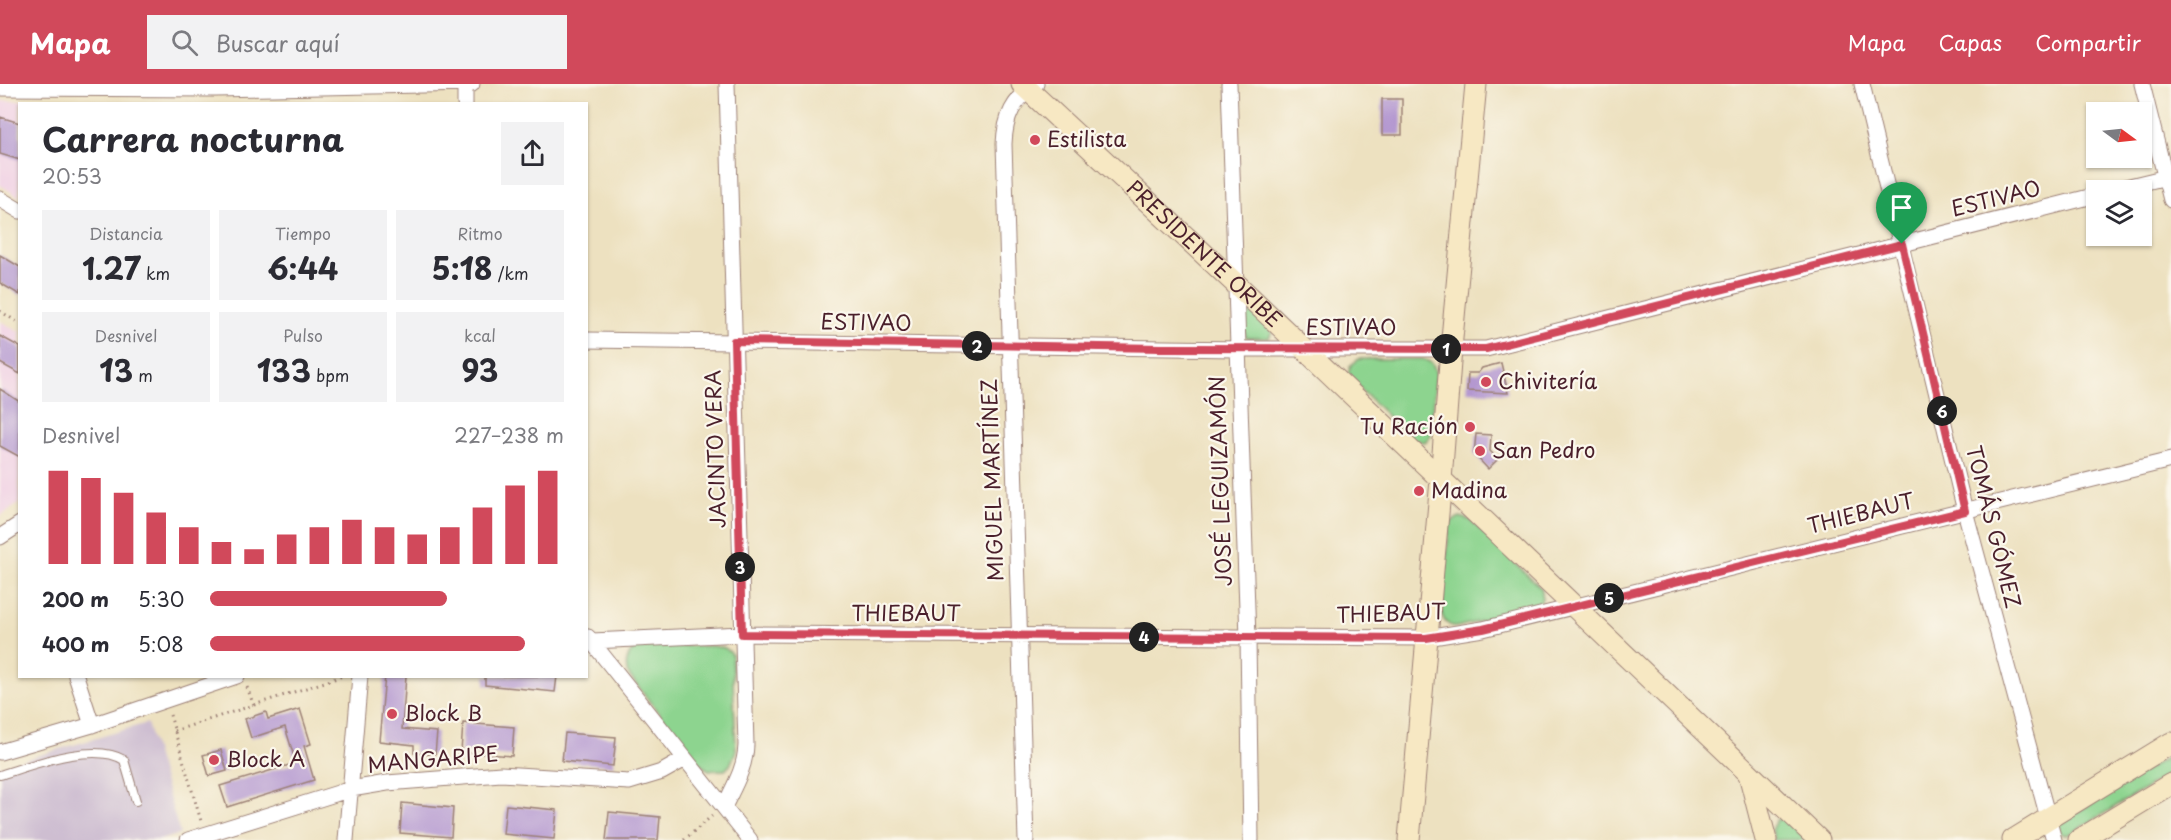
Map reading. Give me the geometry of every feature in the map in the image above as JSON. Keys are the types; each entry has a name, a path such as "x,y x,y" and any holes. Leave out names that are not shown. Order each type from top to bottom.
{"street":[{"path":"465,84 465,102"},
{"path":"0,88 215,92 472,84"},
{"name":"JACINTO VERA","path":"724,807 738,782 745,757 727,84"},
{"name":"JOSÉ LEGUIZAMÓN","path":"1229,84 1248,638 1251,840"},
{"path":"1409,840 1476,84"},
{"name":"TOMÁS GÓMEZ","path":"1862,84 1965,511 2054,840"},
{"path":"2142,84 2168,177 2171,200"},
{"name":"PRESIDENTE ORIBE","path":"1029,86 1819,840"},
{"name":"MIGUEL MARTÍNEZ","path":"1026,840 1005,128 1009,113 1029,86"},
{"path":"2152,181 2168,177"},
{"name":"ESTIVAO","path":"588,340 1237,349 1486,349 2086,198"},
{"path":"0,199 18,210"},
{"name":"THIEBAUT","path":"589,638 742,634 1426,638 1483,629 2171,460"},
{"path":"0,537 18,525"},
{"path":"589,638 750,840"},
{"path":"77,678 92,725"},
{"path":"346,840 360,678"},
{"path":"0,752 92,725 165,699 242,681"},
{"path":"2014,840 2171,743"},
{"name":"MANGARIPE","path":"188,840 351,789 387,783 501,774 629,782 662,772 686,759"},
{"path":"1749,773 1766,840"},
{"path":"2079,840 2171,784"}],"lane":[{"path":"0,775 62,756 114,753 124,760 136,801"}],"path":[{"path":"0,311 18,323"},
{"path":"174,731 337,678"},
{"path":"242,681 254,706"},
{"path":"165,699 204,834"},
{"path":"684,840 724,807"}],"shaded area":[{"path":"0,101 35,101 18,102 18,196 0,185"},
{"path":"0,321 18,331 18,505 0,516"},
{"path":"147,723 180,834 160,840 0,840 0,767"}],"green space":[{"path":"1247,310 1251,311 1272,331 1269,338 1245,336 1243,313"},
{"path":"1359,359 1423,359 1432,363 1436,373 1431,435 1425,442 1409,437 1348,377 1350,366"},
{"path":"1460,517 1470,520 1541,588 1542,599 1536,607 1457,627 1446,622 1442,614 1449,528 1452,521"},
{"path":"638,646 712,646 725,648 732,654 736,751 730,765 725,770 709,770 698,763 628,674 626,666 628,658"},
{"path":"2171,755 2171,773 2070,834 2065,835 2059,832 2059,823"},
{"path":"1782,818 1809,840 1774,840 1772,828 1776,820"}],"building":[{"path":"1382,99 1402,99 1402,135 1382,135"},
{"path":"0,117 18,122 18,159 0,154"},
{"path":"0,255 18,266 18,294 0,283"},
{"path":"0,336 18,346 18,373 0,363"},
{"name":"Chivitería","path":"1501,363 1508,393 1467,391 1468,373 1478,373 1482,368"},
{"path":"0,389 18,401 18,456 0,446"},
{"path":"1476,434 1491,435 1490,451 1498,459 1488,469 1474,454"},
{"name":"Block B","path":"385,678 406,678 402,729 437,732 435,755 414,753 414,745 379,741"},
{"path":"485,678 557,678 555,692 485,685"},
{"name":"Block A","path":"300,709 311,744 304,746 314,780 227,807 220,786 296,763 285,727 251,738 245,719 266,712 268,719"},
{"path":"463,723 514,727 512,756 461,752"},
{"path":"565,733 616,737 613,766 562,761"},
{"path":"221,750 227,771 209,776 203,755"},
{"path":"402,803 453,808 451,837 400,833"},
{"path":"506,805 557,810 554,839 503,834"},
{"path":"609,812 660,817 658,840 606,840"}],"place":[{"name":"Estilista","path":"1035,140"},
{"name":"Chivitería","path":"1486,382"},
{"name":"Tu Ración","path":"1470,427"},
{"name":"San Pedro","path":"1480,451"},
{"name":"Madina","path":"1419,491"},
{"name":"Block B","path":"392,714"},
{"name":"Block A","path":"214,760"}],"route":[{"path":"1902,244 1965,511 1483,629 1426,638 742,634 734,341 1161,348 1486,349 1902,244"}]}
